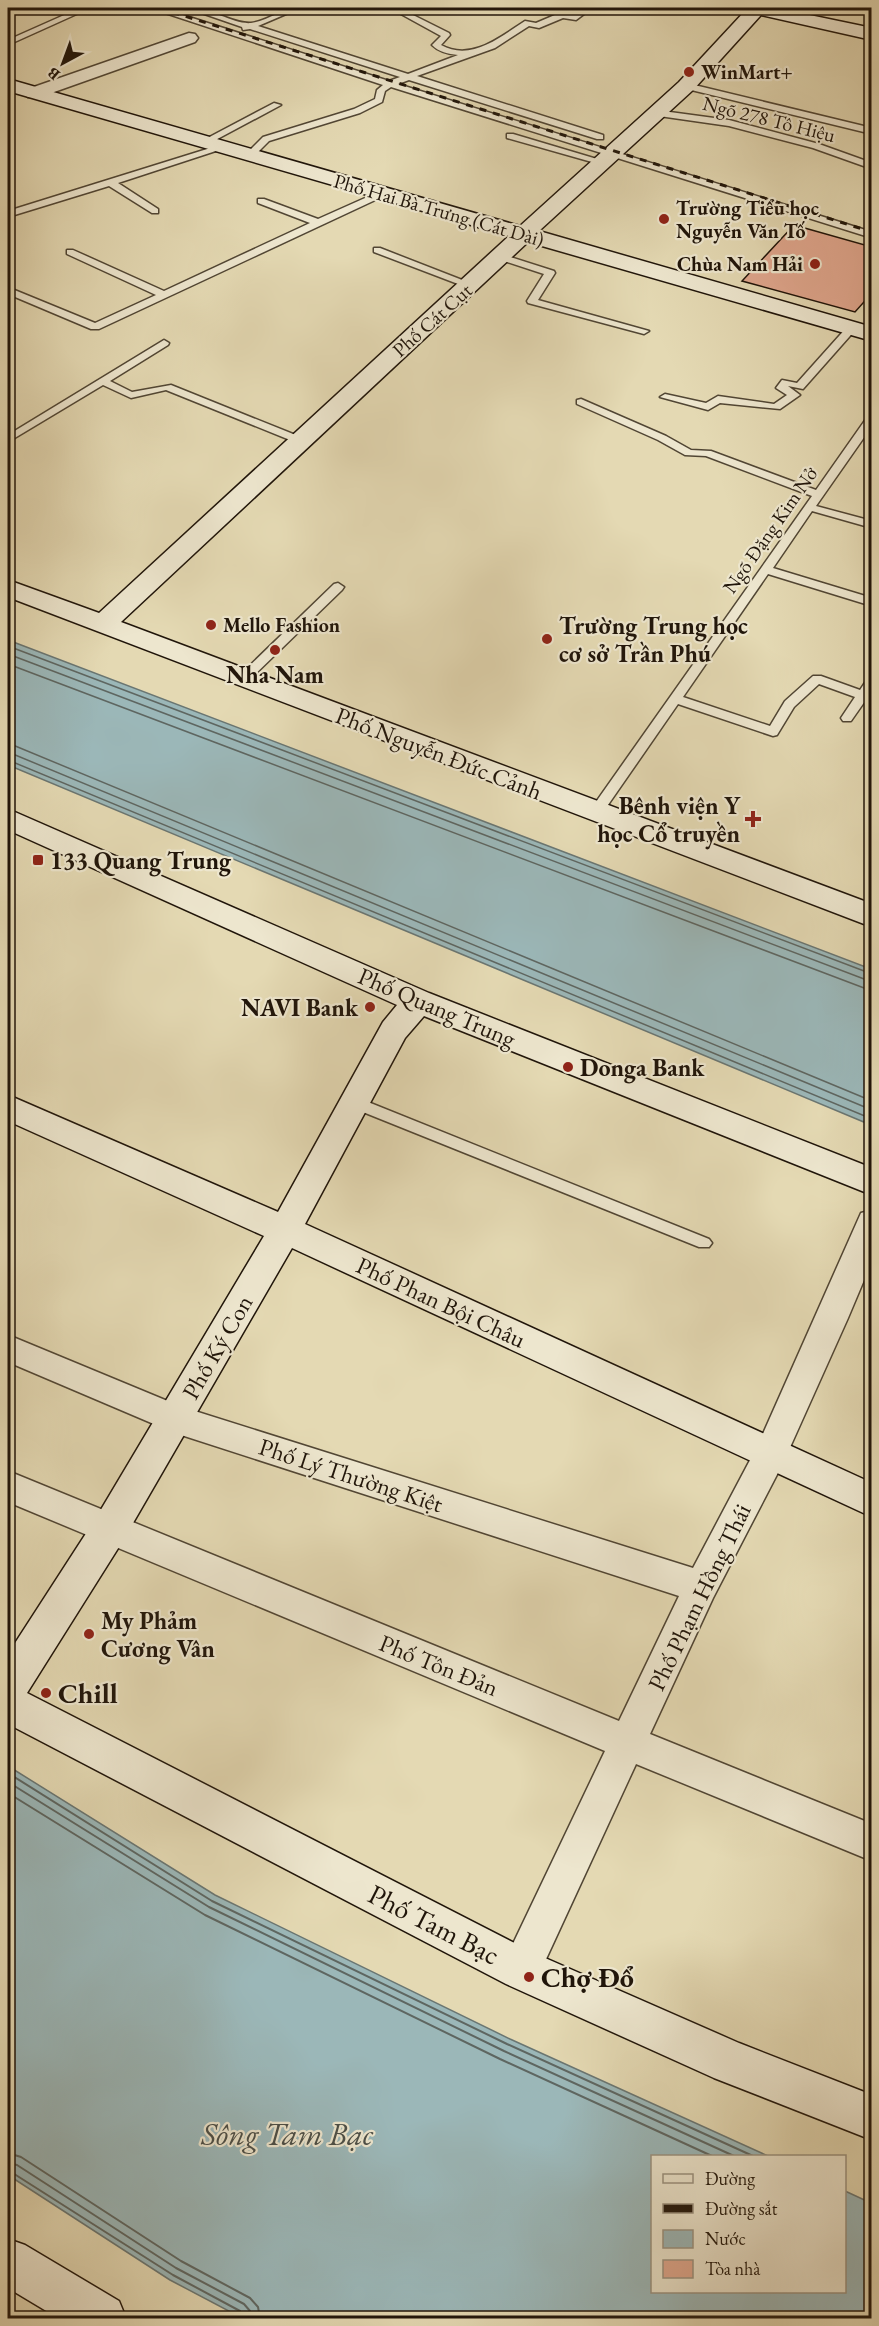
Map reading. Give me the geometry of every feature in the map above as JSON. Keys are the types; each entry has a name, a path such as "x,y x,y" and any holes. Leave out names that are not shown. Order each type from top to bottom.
{"street":[{"path":"756,8 872,34"},
{"name":"Phố Cát Cụt","path":"102,625 299,440 686,86 756,8"},
{"path":"34,93 189,38"},
{"name":"Phố Hai Bà Trưng (Cát Dài)","path":"8,85 862,331"},
{"name":"Phố Nguyễn Đức Cảnh","path":"8,588 872,916"},
{"name":"Phố Quang Trung","path":"8,819 418,1000 872,1182"},
{"name":"Phố Ký Con","path":"8,1688 109,1530 285,1230 352,1102 394,1030 418,1000"},
{"name":"Phố Phan Bội Châu","path":"8,1107 285,1230 872,1501"},
{"name":"Phố Phạm Hồng Thái","path":"521,1969 630,1743 701,1587 771,1453 832,1318 872,1222"},
{"name":"Phố Lý Thường Kiệt","path":"8,1348 175,1419 701,1587"},
{"name":"Phố Tôn Đản","path":"8,1486 109,1530 872,1843"},
{"name":"Phố Tam Bạc","path":"8,1704 521,1969 730,2062 872,2118"},
{"path":"11,2273 102,2319"}],"lane":[{"path":"8,43 86,8"},
{"path":"154,8 872,235"},
{"path":"191,8 411,77 612,153 872,225"},
{"path":"231,33 296,8"},
{"path":"394,8 446,35 436,45 446,51 470,54"},
{"path":"250,155 266,139 357,111 379,100 381,90 390,84 492,46 528,23 536,26 562,15 573,18 588,8"},
{"path":"686,86 872,131"},
{"path":"8,214 110,182 214,145 277,105"},
{"name":"Ngõ 278 Tô Hiệu","path":"655,113 729,123 816,146 872,166"},
{"path":"510,136 612,153"},
{"path":"110,182 155,211"},
{"path":"8,291 95,327 383,193"},
{"path":"261,201 319,223"},
{"path":"377,250 470,285"},
{"path":"70,252 164,295"},
{"path":"501,257 550,273 532,301 644,331"},
{"path":"665,397 708,407 718,399 776,407 795,395 781,388 786,382 799,387 862,331"},
{"path":"8,439 164,344"},
{"path":"103,381 131,396 167,387 299,440"},
{"path":"581,402 662,438 689,453 706,453 818,494"},
{"name":"Ngõ Đặng Kim Nở","path":"596,812 872,418"},
{"path":"809,507 872,525"},
{"path":"766,570 872,602"},
{"path":"244,678 338,587"},
{"path":"677,699 773,732 789,704 817,679 861,695"},
{"path":"847,718 872,681"},
{"path":"352,1102 704,1244"}],"water":[{"path":"8,640 871,969 871,1125 8,765"},
{"name":"Sông Tam Bạc","path":"8,1766 215,1895 510,2039 766,2155 651,2155 651,2293 846,2293 846,2191 871,2203 871,2318 242,2318 170,2280 8,2175"}],"building":[{"name":"Chùa Nam Hải","path":"794,225 872,247 872,293 855,312 742,281"}],"railway":[{"path":"159,8 872,232"}],"place":[{"name":"WinMart+","path":"689,72"},
{"name":"Trường Tiểu học Nguyễn Văn Tố","path":"664,219"},
{"name":"Chùa Nam Hải","path":"815,264"},
{"name":"Mello Fashion","path":"211,625"},
{"name":"Trường Trung học cơ sở Trần Phú","path":"547,639"},
{"name":"Nha Nam","path":"275,650"},
{"name":"Bênh viện Y học Cổ truyền","path":"753,819"},
{"name":"133 Quang Trung","path":"38,860"},
{"name":"NAVI Bank","path":"370,1007"},
{"name":"Donga Bank","path":"568,1067"},
{"name":"My Phảm Cương Vân","path":"89,1634"},
{"name":"Chill","path":"46,1693"},
{"name":"Chợ Đổ","path":"529,1977"}]}
